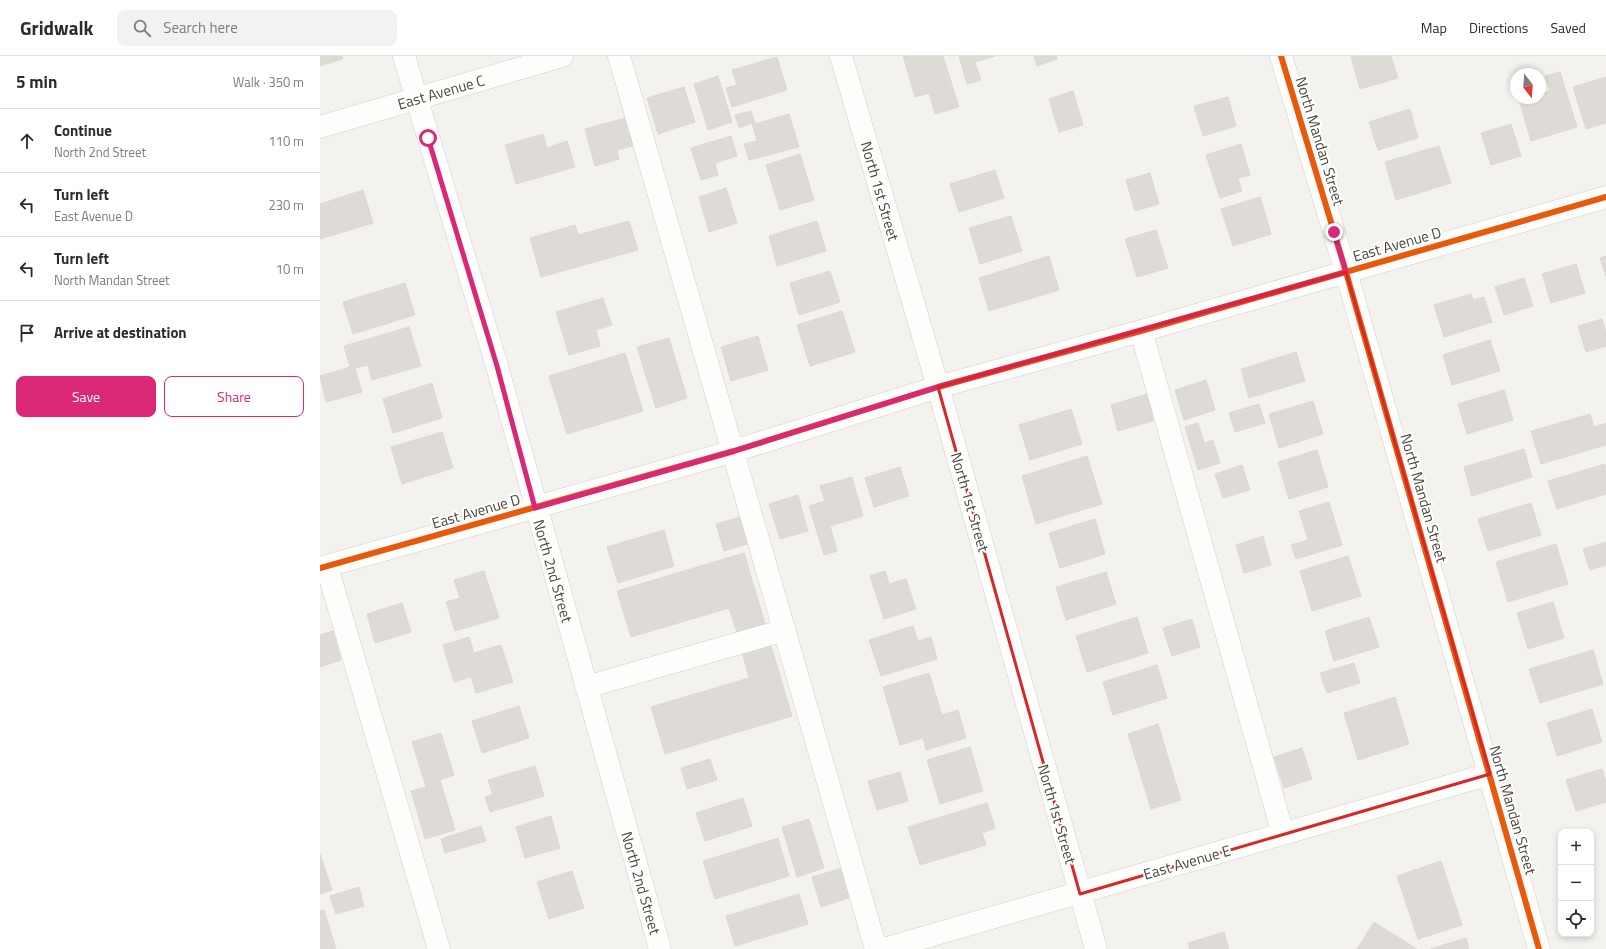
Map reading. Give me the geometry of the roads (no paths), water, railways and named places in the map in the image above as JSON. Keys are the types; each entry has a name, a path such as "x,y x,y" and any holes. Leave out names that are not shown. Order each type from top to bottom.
{"street":[{"name":"North 2nd Street","path":"404,56 497,366 535,508 660,949"},
{"name":"East Avenue C","path":"320,127 562,56"},
{"path":"619,56 734,451 876,949"},
{"name":"North 1st Street","path":"841,56 938,387 1096,949"},
{"name":"North Mandan Street","path":"1281,56 1346,272 1539,949"},
{"name":"East Avenue D","path":"323,568 734,451 938,387 1141,331 1606,197"},
{"path":"1141,331 1283,834"},
{"path":"323,568 438,949"},
{"path":"586,687 785,630"},
{"name":"East Avenue E","path":"884,949 1080,894 1490,774"}]}
